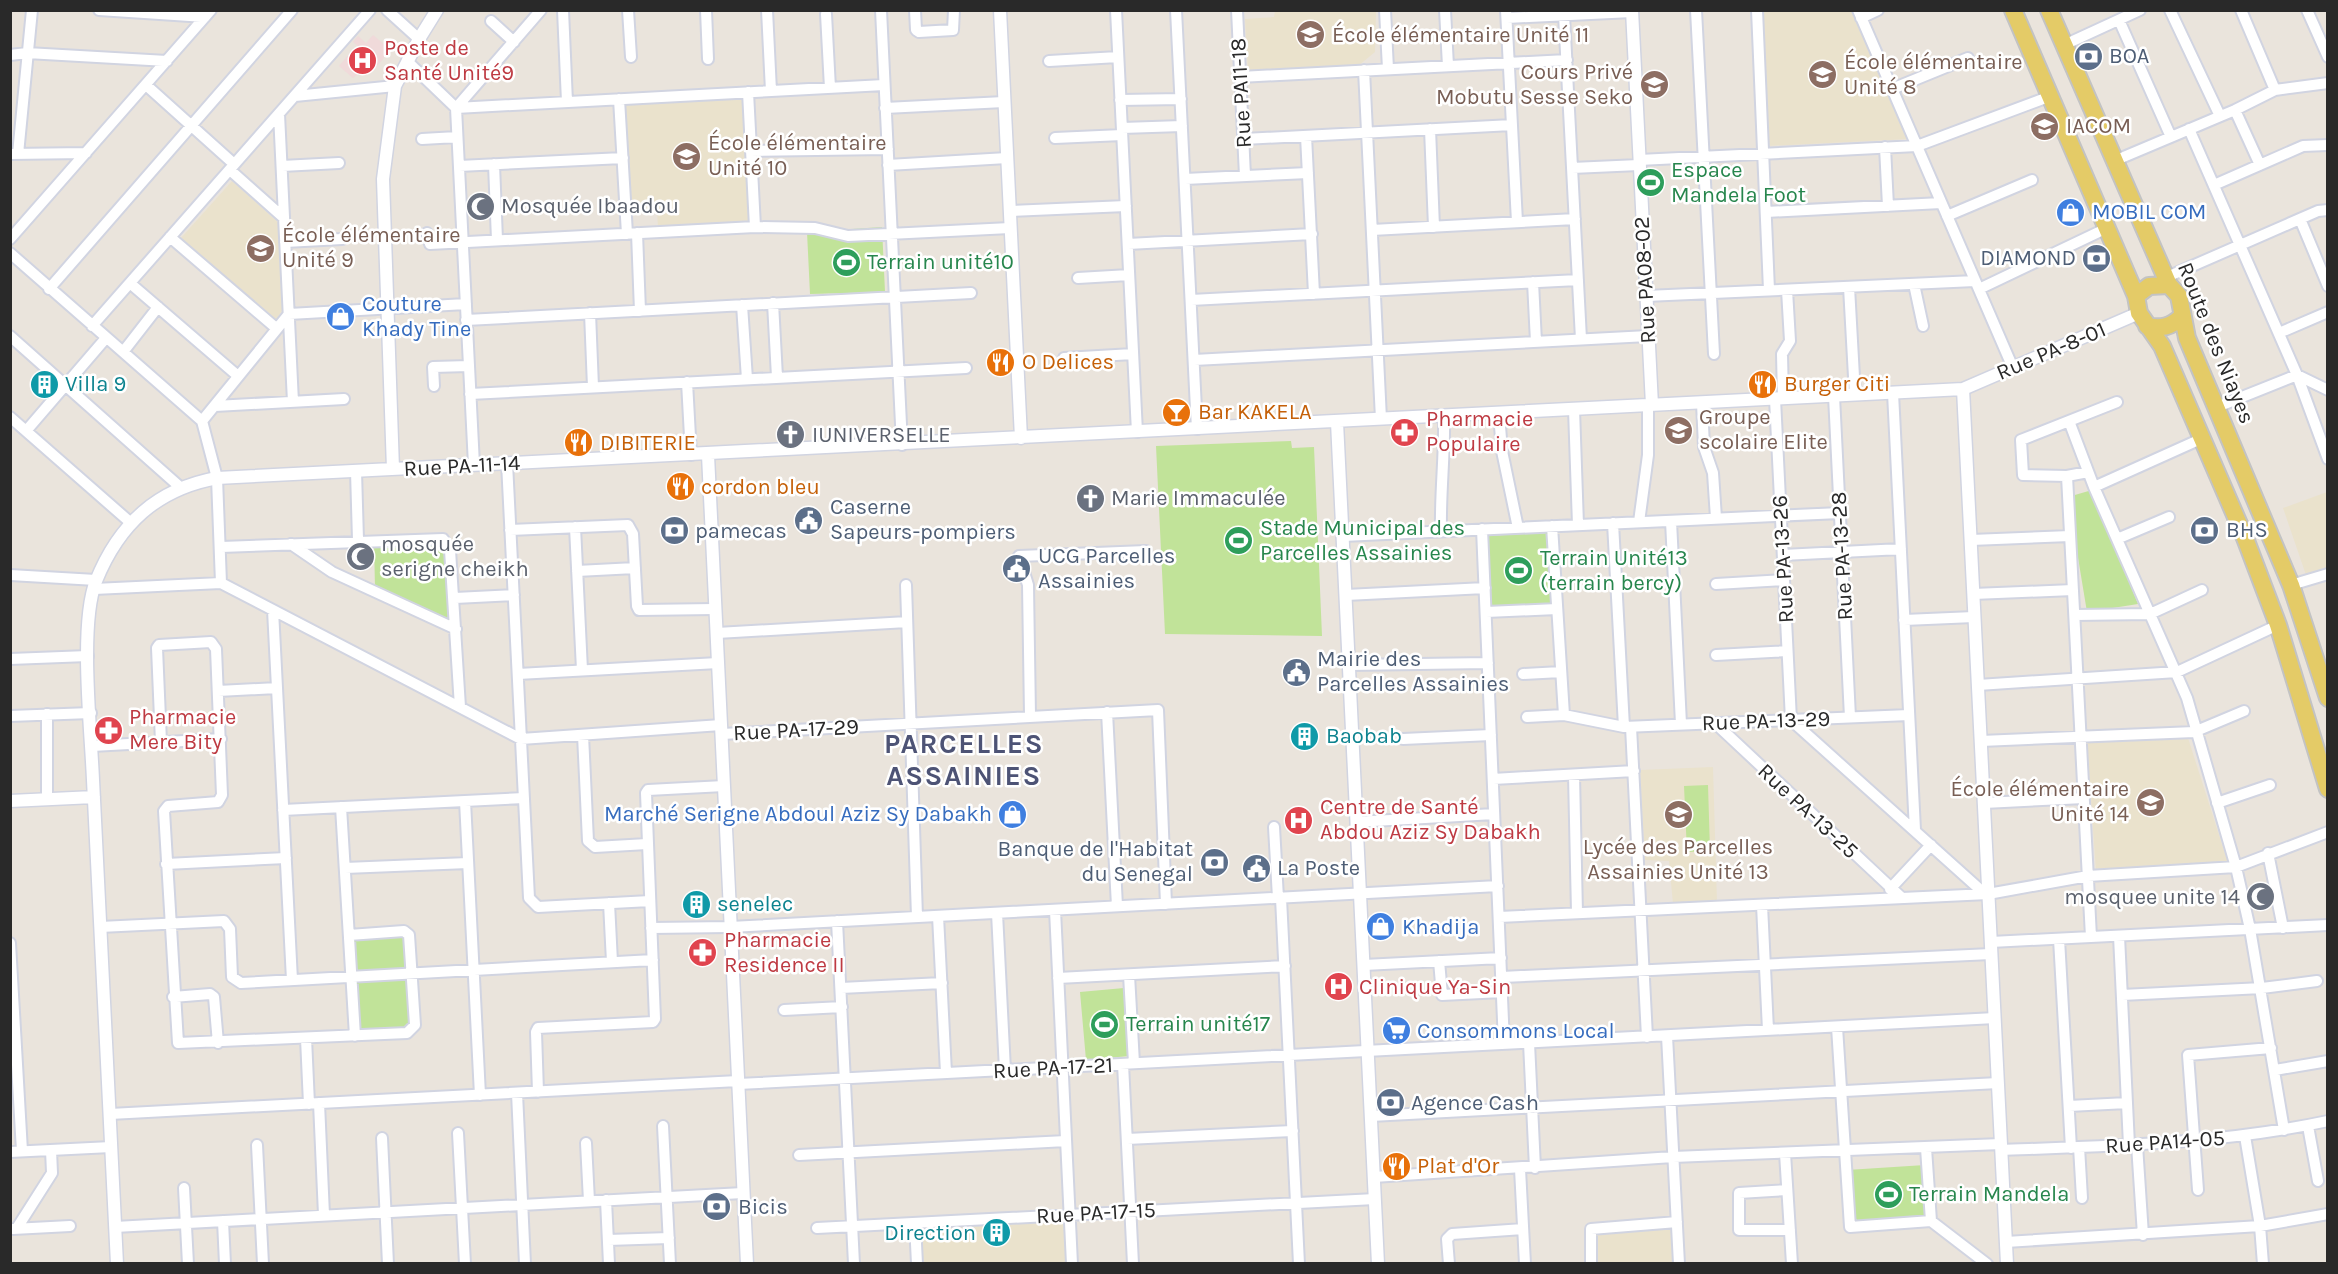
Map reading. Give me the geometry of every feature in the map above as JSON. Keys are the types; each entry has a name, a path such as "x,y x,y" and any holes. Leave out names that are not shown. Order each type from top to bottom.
{"main road":[{"path":"2013,10 2105,229 2136,296 2143,319 2162,346 2204,438 2245,538 2278,625 2328,789"},
{"name":"Route des Niayes","path":"2049,10 2168,281 2179,296 2181,317 2187,338 2290,585 2323,671 2328,698"},
{"path":"2136,296 2149,286 2168,281"},
{"path":"2143,319 2162,328 2175,324 2181,317"}],"street":[{"path":"32,10 14,154 86,153"},
{"path":"99,10 208,14"},
{"path":"49,289 292,10"},
{"path":"92,326 370,10"},
{"path":"387,10 419,39"},
{"path":"393,469 383,179 395,86 437,10"},
{"path":"474,465 456,108 541,10"},
{"path":"563,10 567,102"},
{"path":"628,10 631,57"},
{"path":"706,10 708,59"},
{"path":"767,10 771,91"},
{"path":"880,10 902,445"},
{"path":"915,10 916,30 920,32 953,30 954,10"},
{"path":"999,10 1021,438"},
{"path":"1116,10 1137,432"},
{"path":"1176,10 1197,429"},
{"name":"Rue PA11-18","path":"1237,10 1245,176"},
{"path":"1385,10 1388,69"},
{"path":"1445,10 1448,66"},
{"path":"1696,10 1714,354"},
{"path":"1757,10 1769,290"},
{"path":"1878,10 1859,14 2013,368"},
{"path":"2170,10 2220,116"},
{"path":"2241,10 2275,90"},
{"path":"2307,10 2328,57"},
{"path":"1517,222 1506,14 1564,15 1632,11"},
{"name":"Rue PA08-02","path":"1632,11 1650,405"},
{"path":"2064,45 2139,11"},
{"path":"10,239 208,14"},
{"path":"826,14 830,88"},
{"path":"1564,15 1581,339"},
{"path":"2119,20 2171,136"},
{"path":"491,21 514,42"},
{"path":"10,55 27,53 166,61"},
{"path":"1049,61 1118,57"},
{"path":"1892,89 1968,58"},
{"path":"1240,77 1567,60"},
{"path":"407,61 456,108 884,85"},
{"path":"1364,70 1381,419"},
{"path":"2114,161 2235,110 2275,90 2328,83"},
{"path":"146,85 192,126 284,218"},
{"path":"295,96 395,86"},
{"path":"748,92 755,227"},
{"path":"1572,168 1704,157 1917,146 2051,96"},
{"path":"619,99 623,158 640,310"},
{"path":"1120,100 1181,99"},
{"path":"885,108 1004,102"},
{"path":"2235,110 2260,165"},
{"path":"279,114 293,402"},
{"path":"1244,139 1512,125"},
{"path":"1055,138 1182,126"},
{"path":"1430,129 1434,227"},
{"path":"2189,129 2297,375 2328,459"},
{"path":"1306,136 1314,294"},
{"path":"422,139 457,137"},
{"path":"2214,185 2303,146 2328,145"},
{"path":"1885,147 1888,206"},
{"path":"751,151 888,149"},
{"path":"459,166 623,158"},
{"path":"888,165 1007,158"},
{"path":"282,166 339,163"},
{"path":"494,164 497,240"},
{"path":"1185,179 1308,172"},
{"path":"1947,216 2032,180"},
{"path":"1766,212 1941,203"},
{"path":"1010,212 1126,206"},
{"path":"2168,281 2240,245 2318,211 2328,210"},
{"path":"1372,230 1575,219"},
{"path":"2300,219 2328,286"},
{"path":"427,233 430,244 755,227 815,228 848,236 1010,228"},
{"path":"1646,296 1914,284 1977,285 2105,229"},
{"path":"1128,244 1311,234"},
{"path":"170,237 276,328"},
{"path":"285,242 342,239"},
{"path":"10,253 202,421 217,478 221,583"},
{"path":"1078,278 1129,275"},
{"path":"1191,300 1578,280"},
{"path":"1533,282 1536,342"},
{"path":"131,284 238,376"},
{"path":"1914,284 1923,326"},
{"path":"1849,287 1855,394"},
{"name":"Rue PA-13-26","path":"1787,290 1790,341 1782,354 1779,399 1780,515 1791,720"},
{"path":"466,320 972,293"},
{"path":"773,303 777,377"},
{"path":"202,421 289,314 466,304"},
{"path":"742,305 747,379"},
{"path":"123,352 158,307"},
{"path":"2279,333 2328,312"},
{"path":"590,313 593,387"},
{"name":"Rue PA-8-01","path":"1337,422 1963,389 2143,319"},
{"path":"10,336 180,488"},
{"path":"1194,360 1648,336"},
{"path":"26,431 106,338"},
{"path":"1064,357 1133,354"},
{"path":"434,386 432,367 469,366"},
{"path":"470,394 966,368"},
{"path":"2217,407 2297,375 2328,390"},
{"path":"687,382 691,455"},
{"path":"1963,389 2007,1263"},
{"path":"1893,393 1915,830"},
{"name":"Rue PA-13-28","path":"1834,396 1850,717"},
{"path":"215,406 344,399"},
{"path":"2088,472 2067,476 2023,475 2020,443 2023,438 2117,402"},
{"path":"1702,403 1704,447 1713,473 1716,518"},
{"path":"1639,522 1647,463 1650,405"},
{"path":"1574,409 1578,525"},
{"path":"1499,414 1502,451 1518,528"},
{"path":"1441,531 1440,497 1445,456 1444,416"},
{"path":"10,417 131,523"},
{"path":"2069,421 2094,487 2177,672 2217,803 2236,867 2250,929 2262,988 2284,1130"},
{"path":"1337,422 1378,1263"},
{"name":"Rue PA-11-14","path":"95,584 131,523 159,498 180,488 217,478 1337,422"},
{"path":"2094,487 2204,438"},
{"path":"708,455 747,1263"},
{"path":"507,464 529,898 538,907 650,901"},
{"path":"356,471 358,540"},
{"path":"2067,476 2091,937"},
{"path":"1343,536 1840,513"},
{"path":"2117,539 2169,518"},
{"path":"1671,520 1681,724"},
{"path":"1614,523 1628,727 1634,771 1647,1037"},
{"path":"510,530 628,525 633,534 639,610 715,609"},
{"path":"1552,526 1564,715"},
{"path":"575,527 582,670"},
{"path":"1482,529 1504,1044"},
{"path":"1971,540 2070,536"},
{"path":"221,547 358,540 443,539 450,550 455,598 460,707"},
{"path":"291,544 332,572 456,629"},
{"path":"1783,555 1901,549"},
{"path":"1030,717 1028,585 1019,556 1146,551"},
{"path":"577,571 635,568"},
{"path":"2290,585 2328,574"},
{"path":"10,575 95,584 221,583 521,739"},
{"path":"1716,584 1784,580"},
{"path":"95,584 89,615 88,656 117,1263"},
{"path":"906,585 917,917"},
{"path":"1346,595 1485,588"},
{"path":"1973,594 2073,590"},
{"path":"2074,615 2150,614 2202,590"},
{"path":"455,598 514,595"},
{"path":"1486,612 1557,609"},
{"path":"273,610 292,980"},
{"path":"1904,620 1974,617"},
{"path":"717,633 907,621"},
{"path":"1978,685 2177,672 2278,625"},
{"path":"161,742 156,651 159,645 211,642 214,645 218,691 222,795 218,802 168,806 164,811 173,997 178,1043 408,1033 415,1024 407,932 349,935"},
{"path":"1716,655 1787,651"},
{"path":"10,659 88,656"},
{"path":"518,674 718,663"},
{"path":"1349,665 1488,663"},
{"path":"1523,674 1561,672"},
{"path":"218,691 277,688"},
{"name":"Rue PA-17-29","path":"521,739 1158,710 1166,904"},
{"path":"1981,741 2194,732 2244,711"},
{"path":"1107,712 1117,906"},
{"path":"10,716 91,713"},
{"path":"47,714 47,799"},
{"name":"Rue PA-13-29","path":"1527,717 1564,715 1628,727 1909,715"},
{"path":"1791,720 1987,894"},
{"name":"Rue PA-13-25","path":"1715,723 1902,898"},
{"path":"583,735 588,842 595,847 647,844"},
{"path":"1403,739 1491,735"},
{"path":"92,746 221,739"},
{"path":"1493,779 1634,771"},
{"path":"1574,775 1577,913"},
{"path":"2217,803 2270,785"},
{"path":"538,1092 536,1029 653,1022 656,1016 644,795 648,790 724,786"},
{"path":"10,801 94,797"},
{"path":"283,810 524,798"},
{"path":"1984,803 2084,798"},
{"path":"465,801 480,1095"},
{"path":"341,807 355,1035"},
{"path":"1356,822 1494,814"},
{"path":"1274,827 1285,966 1299,1263"},
{"path":"1499,917 1987,894 2088,876 2236,867 2328,832"},
{"path":"1890,889 1931,845"},
{"path":"2268,853 2283,928"},
{"path":"166,864 286,858"},
{"path":"345,868 468,863"},
{"path":"651,928 730,927 1498,886"},
{"path":"609,903 612,962"},
{"path":"1762,904 1768,1030"},
{"path":"1055,910 1072,1263"},
{"path":"998,913 1005,1070"},
{"path":"938,916 946,1074"},
{"path":"100,927 224,921 230,929 232,977 235,981 352,977 653,960"},
{"path":"837,921 854,1263"},
{"path":"1502,976 1765,964 1991,948 2059,939 2328,925"},
{"path":"2119,936 2127,1103 2143,1235"},
{"path":"2059,939 2068,1106 2082,1198"},
{"path":"10,943 22,1151"},
{"path":"1364,965 1501,958"},
{"path":"1439,961 1442,995 1502,992"},
{"path":"1058,978 1285,966"},
{"path":"1129,975 1127,1139 1133,1263"},
{"path":"2122,995 2262,988 2317,981"},
{"path":"841,988 942,983"},
{"path":"173,997 210,994 214,997 218,1043"},
{"path":"784,1010 842,1007"},
{"name":"Rue PA-17-21","path":"110,1114 946,1074 1995,1018"},
{"path":"1838,1026 1850,1227 1931,1221 1987,1263"},
{"path":"1667,1036 1679,1263"},
{"path":"306,1038 324,1215"},
{"path":"1529,1043 1535,1168"},
{"path":"2198,1190 2188,1055 2271,1048"},
{"path":"2275,1070 2328,1061"},
{"path":"1371,1116 1998,1083"},
{"path":"517,1093 525,1263"},
{"path":"2068,1106 2127,1103"},
{"name":"Rue PA14-05","path":"1374,1177 1673,1157 2194,1142 2284,1130 2328,1121"},
{"path":"663,1126 670,1263"},
{"path":"2308,1126 2318,1181"},
{"path":"1127,1139 1293,1131"},
{"path":"458,1133 465,1263"},
{"path":"2245,1136 2264,1263"},
{"path":"382,1138 388,1263"},
{"path":"799,1155 1066,1141"},
{"path":"586,1143 589,1201"},
{"path":"257,1145 263,1263"},
{"path":"10,1152 111,1147"},
{"path":"1926,1148 1931,1221"},
{"path":"14,1228 52,1173 51,1150"},
{"path":"1785,1153 1792,1263"},
{"path":"1520,1169 1525,1263"},
{"path":"184,1188 188,1263"},
{"path":"1787,1190 1739,1193 1739,1230 1790,1230"},
{"path":"115,1227 744,1193"},
{"name":"Rue PA-17-15","path":"817,1228 1375,1199"},
{"path":"606,1200 609,1263"},
{"path":"2006,1242 2260,1226 2328,1214"},
{"path":"223,1221 225,1263"},
{"path":"1591,1263 1591,1228 1677,1222"},
{"path":"915,1223 917,1263"},
{"path":"14,1228 70,1226"},
{"path":"1446,1263 1449,1263 1448,1239 1452,1234 1523,1229"},
{"path":"608,1240 669,1238"}],"shaded area":[{"name":"École élémentaire Unité 11","path":"1275,11 1376,11 1375,52 1358,66 1248,72 1245,19 1274,17"},
{"name":"École élémentaire Unité 8","path":"1762,11 1852,11 1909,139 1767,146"},
{"name":"Poste de Santé Unité9","path":"373,35 391,50 376,67 368,66 353,78 339,66 351,52 356,56 362,50 353,42 358,36 366,43"},
{"name":"Cours Privé Mobutu Sesse Seko","path":"1642,78 1665,78 1666,92 1642,92"},
{"name":"École élémentaire Unité 10","path":"745,95 750,222 658,227 657,211 630,212 625,101"},
{"path":"232,181 281,225 284,308 275,321 181,238"},
{"path":"2327,492 2327,568 2306,575 2283,508"},
{"name":"École élémentaire Unité 14","path":"2188,738 2227,860 2224,865 2096,871 2087,743"},
{"name":"Lycée des Parcelles Assainies Unité 13","path":"1713,767 1717,903 1673,904 1669,861 1645,860 1640,770"},
{"path":"1066,1221 1068,1263 922,1263 920,1227"},
{"path":"1671,1227 1672,1263 1597,1263 1595,1233"}],"green space":[{"name":"Terrain unité10","path":"882,227 885,292 810,294 807,232"},
{"name":"Stade Municipal des Parcelles Assainies","path":"1291,441 1292,448 1314,447 1322,636 1165,634 1156,446"},
{"path":"2092,490 2138,604 2087,612 2068,497"},
{"name":"Terrain Unité13 (terrain bercy)","path":"1549,533 1553,606 1488,610 1484,536"},
{"path":"444,542 451,623 375,588 374,543"},
{"path":"1708,785 1710,851 1687,852 1684,786"},
{"path":"406,929 411,1029 357,1032 353,932"},
{"name":"Terrain unité17","path":"1124,988 1129,1056 1086,1060 1080,992"},
{"name":"Terrain Mandela","path":"1925,1165 1929,1218 1850,1223 1847,1170"}],"place":[{"name":"École élémentaire Unité 11","path":"1311,35"},
{"name":"BOA","path":"2088,56"},
{"name":"Poste de Santé Unité9","path":"363,61"},
{"name":"École élémentaire Unité 8","path":"1823,75"},
{"name":"Cours Privé Mobutu Sesse Seko","path":"1654,85"},
{"name":"IACOM","path":"2045,126"},
{"name":"École élémentaire Unité 10","path":"687,156"},
{"name":"Espace Mandela Foot","path":"1650,183"},
{"name":"Mosquée Ibaadou","path":"480,206"},
{"name":"MOBIL COM","path":"2071,212"},
{"name":"École élémentaire Unité 9","path":"261,248"},
{"name":"DIAMOND","path":"2097,258"},
{"name":"Terrain unité10","path":"846,262"},
{"name":"Couture Khady Tine","path":"341,317"},
{"name":"O Delices","path":"1001,362"},
{"name":"Villa 9","path":"44,384"},
{"name":"Burger Citi","path":"1763,384"},
{"name":"Bar KAKELA","path":"1177,412"},
{"name":"Groupe scolaire Elite","path":"1678,430"},
{"name":"Pharmacie Populaire","path":"1405,432"},
{"name":"IUNIVERSELLE","path":"791,435"},
{"name":"DIBITERIE","path":"579,443"},
{"name":"cordon bleu","path":"680,487"},
{"name":"Marie Immaculée","path":"1090,498"},
{"name":"Caserne Sapeurs-pompiers","path":"809,520"},
{"name":"BHS","path":"2205,530"},
{"name":"pamecas","path":"674,531"},
{"name":"Stade Municipal des Parcelles Assainies","path":"1239,541"},
{"name":"mosquée serigne cheikh","path":"360,557"},
{"name":"UCG Parcelles Assainies","path":"1017,569"},
{"name":"Terrain Unité13 (terrain bercy)","path":"1519,571"},
{"name":"Mairie des Parcelles Assainies","path":"1296,672"},
{"name":"Pharmacie Mere Bity","path":"108,730"},
{"name":"Baobab","path":"1305,736"},
{"name":"École élémentaire Unité 14","path":"2150,802"},
{"name":"Marché Serigne Abdoul Aziz Sy Dabakh","path":"1013,814"},
{"name":"Lycée des Parcelles Assainies Unité 13","path":"1678,815"},
{"name":"Centre de Santé Abdou Aziz Sy Dabakh","path":"1299,820"},
{"name":"Banque de l'Habitat du Senegal","path":"1214,862"},
{"name":"La Poste","path":"1256,868"},
{"name":"mosquee unite 14","path":"2261,897"},
{"name":"senelec","path":"696,904"},
{"name":"Khadija","path":"1381,927"},
{"name":"Pharmacie Residence II","path":"703,953"},
{"name":"Clinique Ya-Sin","path":"1338,987"},
{"name":"Terrain unité17","path":"1105,1024"},
{"name":"Consommons Local","path":"1396,1031"},
{"name":"Agence Cash","path":"1390,1103"},
{"name":"Plat d'Or","path":"1396,1166"},
{"name":"Terrain Mandela","path":"1888,1194"},
{"name":"Bicis","path":"717,1207"},
{"name":"Direction","path":"997,1233"}],"district":[{"name":"PARCELLES ASSAINIES","path":"964,759"}]}
